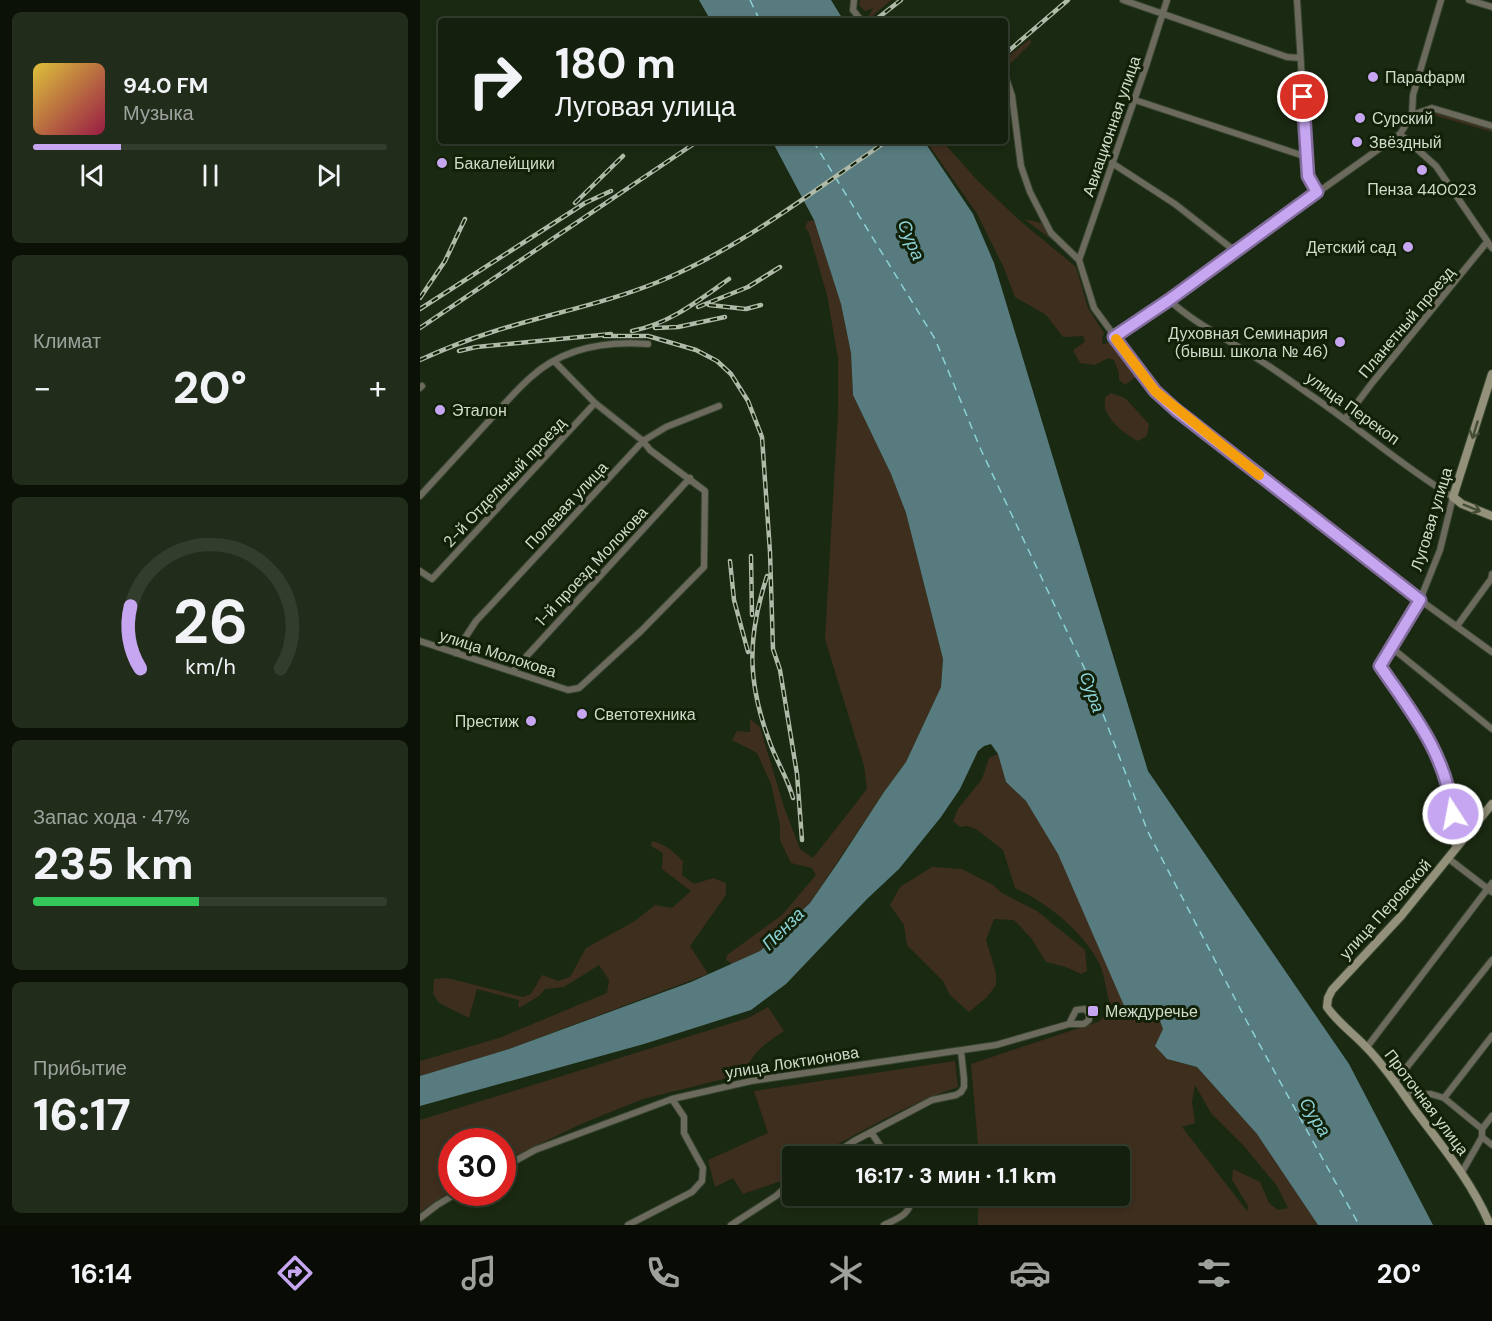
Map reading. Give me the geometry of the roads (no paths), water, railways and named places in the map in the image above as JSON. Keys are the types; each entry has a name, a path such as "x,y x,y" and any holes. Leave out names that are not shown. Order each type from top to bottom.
{"main road":[{"name":"Луговая улица","path":"1454,498 1490,390 1492,374"},
{"name":"улица Перекоп","path":"1454,498 1462,504 1492,516"},
{"name":"улица Перовской","path":"1327,1007 1332,990 1401,916 1492,804"},
{"name":"Проточная улица","path":"1327,1007 1337,1020 1367,1047 1395,1082 1462,1172 1479,1199 1490,1225"}],"street":[{"path":"854,0 853,10 860,18"},
{"path":"1123,0 1287,57 1300,57"},
{"name":"Авиационная улица","path":"1079,260 1167,0"},
{"path":"1297,0 1308,176 1317,192"},
{"path":"1114,337 1400,134 1412,115 1413,95 1441,0"},
{"path":"1469,0 1492,7"},
{"path":"1008,84 1012,96 1021,166 1030,192 1052,233 1079,260 1094,308 1155,391 1176,410 1420,600 1492,652"},
{"path":"1135,100 1307,157"},
{"path":"1412,115 1432,108 1492,126"},
{"path":"1400,134 1436,166 1490,245"},
{"path":"1112,163 1175,204 1235,251"},
{"name":"Планетный проезд","path":"1346,419 1372,383 1490,245"},
{"name":"улица Перекоп","path":"1169,300 1184,314 1248,353 1346,419 1428,482 1454,498"},
{"path":"420,496 532,376 554,362 594,346 620,342 648,344"},
{"path":"554,362 595,403 643,441 650,450 690,478"},
{"name":"2-й Отдельный проезд","path":"420,571 432,579 595,403"},
{"name":"Полевая улица","path":"455,653 476,621 643,441 666,427 719,406"},
{"name":"улица Молокова","path":"420,641 568,690 579,688 641,631 704,567 705,491 690,478"},
{"name":"1-й проезд Молокова","path":"513,671 690,478"},
{"name":"Луговая улица","path":"1452,855 1451,796 1440,761 1430,740 1380,666 1420,600 1440,550 1454,498"},
{"path":"1457,626 1492,578"},
{"path":"1392,648 1492,729"},
{"path":"1367,1047 1490,888 1452,855"},
{"path":"1395,1082 1492,960"},
{"name":"улица Локтионова","path":"516,1160 535,1150 672,1099 751,1081 996,1045 1069,1024 1084,1024 1089,1020 1089,1014 1085,1009 1076,1010 1069,1024"},
{"path":"1444,1098 1492,1036"},
{"path":"847,1146 932,1100 961,1092 964,1079 961,1051"},
{"path":"1404,1095 1431,1094 1444,1098 1482,1129"},
{"path":"633,1224 692,1192 702,1181 703,1168 684,1133 684,1117 672,1099"},
{"path":"1462,1172 1482,1137 1482,1129 1492,1116"},
{"path":"871,1132 880,1146"},
{"path":"1482,1137 1492,1146"},
{"path":"731,1225 782,1191"},
{"path":"420,1218 438,1204"},
{"path":"884,1225 906,1214 910,1206"}],"water":[{"path":"699,0 831,0 842,18 709,18"},
{"path":"774,144 926,144 973,214 994,263 1148,771 1349,1064 1433,1225 1318,1225 1257,1134 1197,1067 1167,1059 1155,1046 1163,1029 1154,1005 1125,1008 1058,854 1026,801 1006,782 998,754 991,744 978,751 960,789 941,817 899,869 786,984 751,1010 644,1044 420,1106 420,1076 509,1049 691,982 760,951 810,903 839,861 906,762 941,687 943,659 906,513 891,474 853,395 851,353 841,304 814,220"}],"railway":[{"path":"878,18 901,0"},
{"path":"1008,51 1068,0"},
{"path":"420,328 694,144"},
{"path":"420,360 492,332 638,290 689,268 776,218 883,144"},
{"path":"575,203 623,156"},
{"path":"420,309 585,203 611,191"},
{"path":"420,298 445,261 465,219"},
{"path":"698,307 748,287 780,267"},
{"path":"632,331 646,328 671,317 729,279"},
{"path":"709,305 746,309 761,305"},
{"path":"655,328 678,327 725,317"},
{"path":"459,351 476,347 611,334"},
{"path":"604,336 648,336 696,350 717,361 731,374 748,401 762,437 770,552 773,649 780,670 797,774 802,840"},
{"path":"751,556 752,615"},
{"path":"730,561 734,600 748,652"},
{"path":"767,576 760,598 753,640 754,680 762,721 793,798"}],"place":[{"name":"Парафарм","path":"1373,77"},
{"name":"Сурский","path":"1360,118"},
{"name":"Звёздный","path":"1357,142"},
{"name":"Бакалейщики","path":"442,163"},
{"name":"Пенза 440023","path":"1422,170"},
{"name":"Детский сад","path":"1408,247"},
{"name":"Духовная Семинария (бывш. школа № 46)","path":"1340,342"},
{"name":"Эталон","path":"440,410"},
{"name":"Светотехника","path":"582,714"},
{"name":"Престиж","path":"531,721"},
{"name":"Междуречье","path":"1093,1011"}],"water label":[{"name":"Сура","path":"911,240"},
{"name":"Сура","path":"1092,692"},
{"name":"Пенза","path":"783,929"},
{"name":"Сура","path":"1315,1117"}]}
